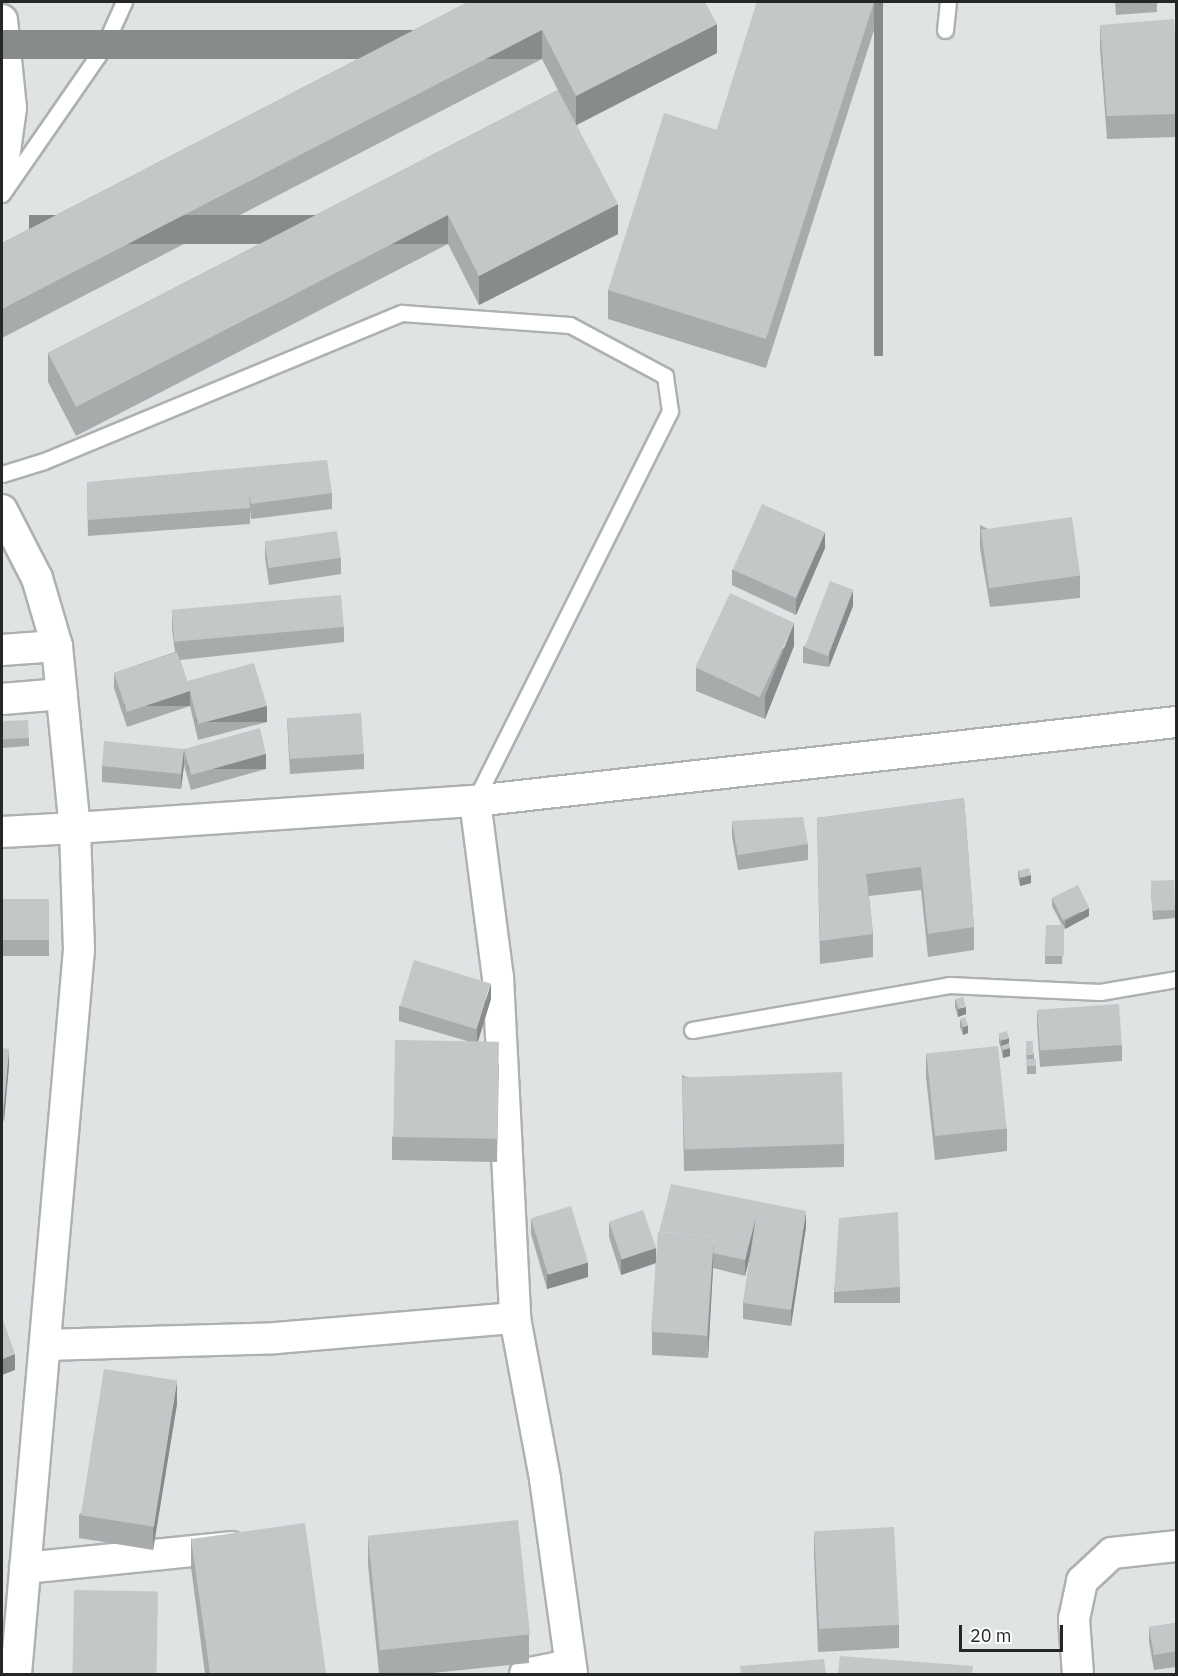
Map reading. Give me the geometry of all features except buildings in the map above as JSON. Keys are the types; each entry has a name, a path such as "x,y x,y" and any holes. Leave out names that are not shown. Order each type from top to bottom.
{"street":[{"path":"2,20 11,108 2,172"},
{"path":"2,510 37,578 57,646 75,828 79,951 45,1345 15,1538 25,1568 16,1674"},
{"path":"2,650 57,646"},
{"path":"2,699 62,694"},
{"path":"2,832 475,801 1176,722"},
{"path":"475,801 498,977 515,1318 545,1479 571,1670 525,1674"},
{"path":"45,1345 276,1338 515,1318"},
{"path":"25,1568 259,1544"},
{"path":"1078,1674 1074,1619 1082,1581 1112,1553 1176,1546"}],"lane":[{"path":"2,194 103,48 124,2"},
{"path":"945,30 948,2"},
{"path":"2,474 44,461 402,314 570,326 665,376 670,411 475,801"},
{"path":"692,1030 949,985 1100,992 1176,979"}]}
